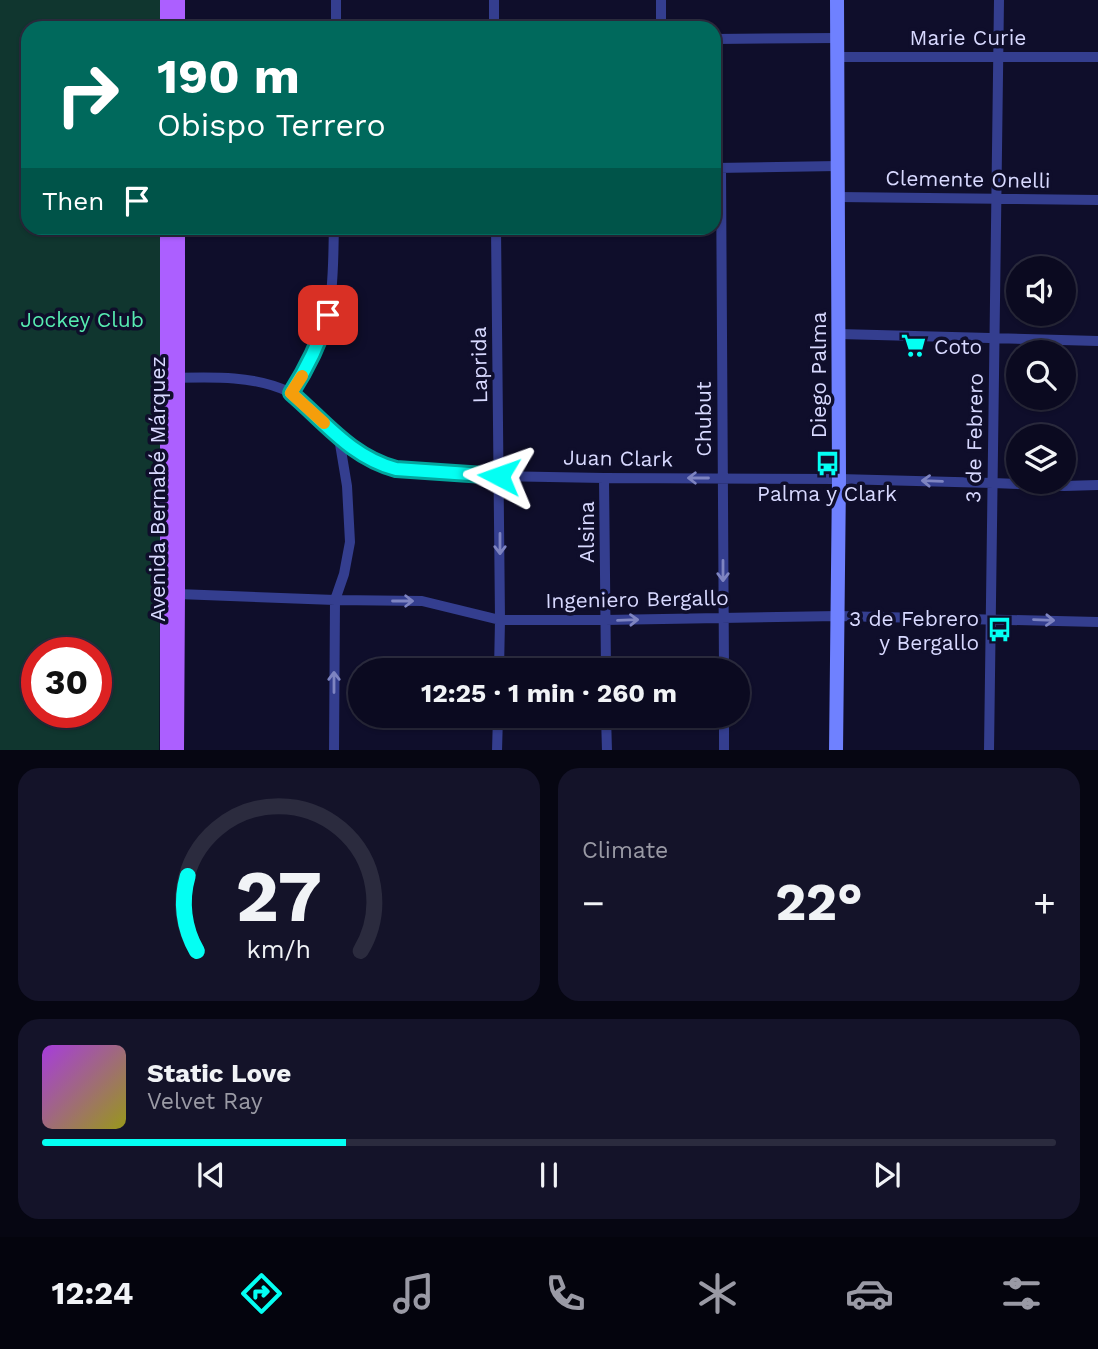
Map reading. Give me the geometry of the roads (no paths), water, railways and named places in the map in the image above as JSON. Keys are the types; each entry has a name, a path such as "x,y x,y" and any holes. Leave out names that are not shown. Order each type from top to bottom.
{"main road":[{"path":"167,0 167,21"},
{"path":"178,0 178,21"},
{"name":"Diego Palma","path":"836,750 839,478 837,0"},
{"name":"Avenida Bernabé Márquez","path":"167,235 178,594 177,750"},
{"name":"Avenida Bernabé Márquez","path":"167,750 172,378 178,235"}],"street":[{"path":"336,0 336,21"},
{"path":"494,0 494,21"},
{"path":"661,0 661,21"},
{"name":"3 de Febrero","path":"989,750 999,0"},
{"path":"721,39 837,38"},
{"name":"Marie Curie","path":"837,57 1098,57"},
{"path":"721,168 838,166"},
{"name":"Clemente Onelli","path":"838,197 1098,200"},
{"path":"291,393 308,366 328,315 333,280 334,235"},
{"name":"Laprida","path":"496,235 499,658"},
{"name":"Chubut","path":"718,235 724,658"},
{"path":"839,334 1098,341"},
{"name":"Juan Clark","path":"172,378 252,381 272,385 291,393 339,438 381,465 396,469 499,476 839,478 1098,485"},
{"path":"334,750 335,600 344,574 349,542 347,486 339,438"},
{"name":"Alsina","path":"604,478 606,658"},
{"name":"Ingeniero Bergallo","path":"178,594 422,601 500,620 606,621 838,616 1098,622"},
{"path":"497,750 498,728"},
{"path":"606,728 607,750"},
{"path":"724,728 724,750"}],"place":[{"name":"Coto","path":"914,346"},
{"name":"Palma y Clark","path":"827,464"},
{"name":"3 de Febrero y Bergallo","path":"999,630"}],"park label":[{"name":"Jockey Club","path":"82,319"}]}
